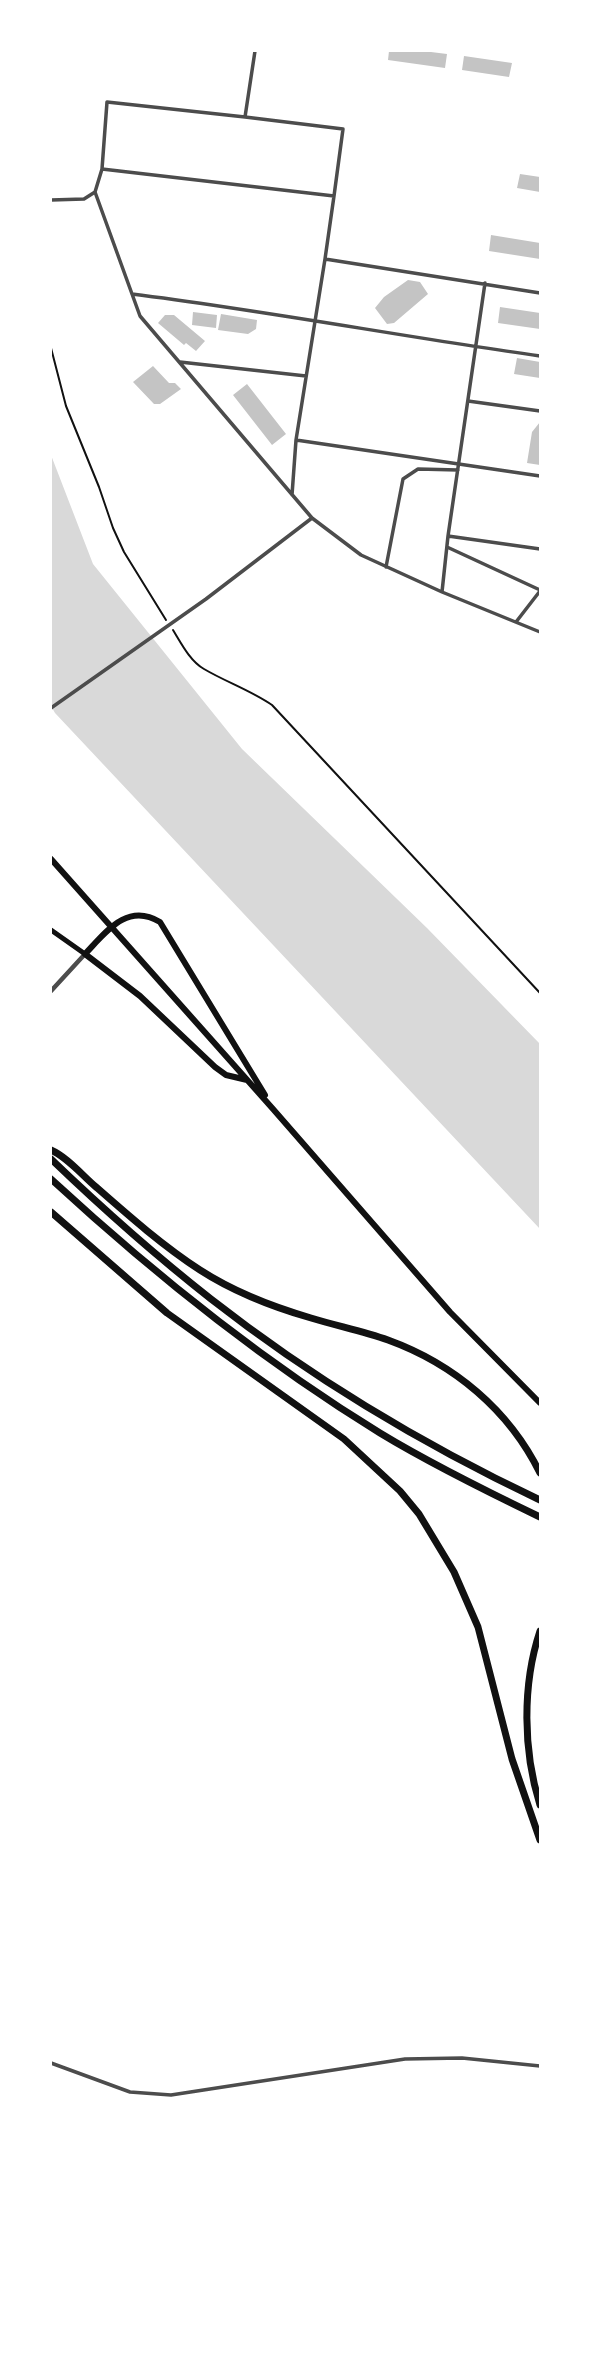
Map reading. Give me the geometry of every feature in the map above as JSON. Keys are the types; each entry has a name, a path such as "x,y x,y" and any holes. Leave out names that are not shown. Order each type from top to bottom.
{"highway":[{"path":"51,1150 169,1248 217,1280 281,1308 387,1339 429,1358 466,1382 517,1435 540,1473"},
{"path":"51,1160 166,1262 256,1333 302,1365 456,1459 540,1500"},
{"path":"51,1179 211,1317 299,1380 421,1457 540,1517"},
{"path":"51,1212 167,1313 344,1438 400,1491 419,1514 454,1572 478,1627 512,1759 540,1840"},
{"path":"540,1630 530,1676 528,1708 532,1768 540,1805"}],"main road":[{"path":"51,859 450,1312 540,1403"},
{"path":"85,954 121,920 130,915 150,916 160,922 273,1109"},
{"path":"51,930 139,996 215,1067 226,1075 247,1080"}],"street":[{"path":"245,117 255,51"},
{"path":"292,495 296,440 316,322 343,129 107,102 102,169 95,192 140,316 178,362 292,495 312,518 361,555 540,632"},
{"path":"102,169 334,196"},
{"path":"51,200 84,199 95,192"},
{"path":"325,258 540,293"},
{"path":"442,592 485,283"},
{"path":"132,294 225,306 540,356"},
{"path":"178,362 306,376"},
{"path":"468,401 540,411"},
{"path":"296,440 540,476"},
{"path":"386,566 403,479 418,469 457,470"},
{"path":"51,708 187,612 312,518"},
{"path":"448,536 540,549"},
{"path":"447,547 540,591 516,622"},
{"path":"51,991 85,954"},
{"path":"51,2063 130,2092 171,2095 405,2059 463,2057 540,2066"}],"path":[{"path":"51,348 66,406 113,528 156,606 192,659 203,668 272,705 540,993"}],"shaded area":[{"path":"51,455 93,564 242,749 427,928 540,1044 540,1229 55,713 51,706"}],"building":[{"path":"389,51 447,54 445,68 388,60"},
{"path":"464,56 512,63 509,77 462,70"},
{"path":"520,174 540,177 540,192 517,188"},
{"path":"491,235 540,243 540,259 489,251"},
{"path":"408,280 420,282 428,294 394,323 387,324 375,308 384,297"},
{"path":"500,307 540,313 540,329 498,323"},
{"path":"193,312 217,315 216,328 192,325"},
{"path":"221,314 257,320 256,329 248,334 218,330"},
{"path":"165,315 174,315 205,341 196,351 186,343 184,345 158,323"},
{"path":"517,358 540,362 540,378 514,374"},
{"path":"153,366 169,383 175,383 181,389 160,404 154,404 133,382"},
{"path":"247,384 286,434 272,445 233,395"},
{"path":"540,422 540,465 527,463 532,432"}]}
